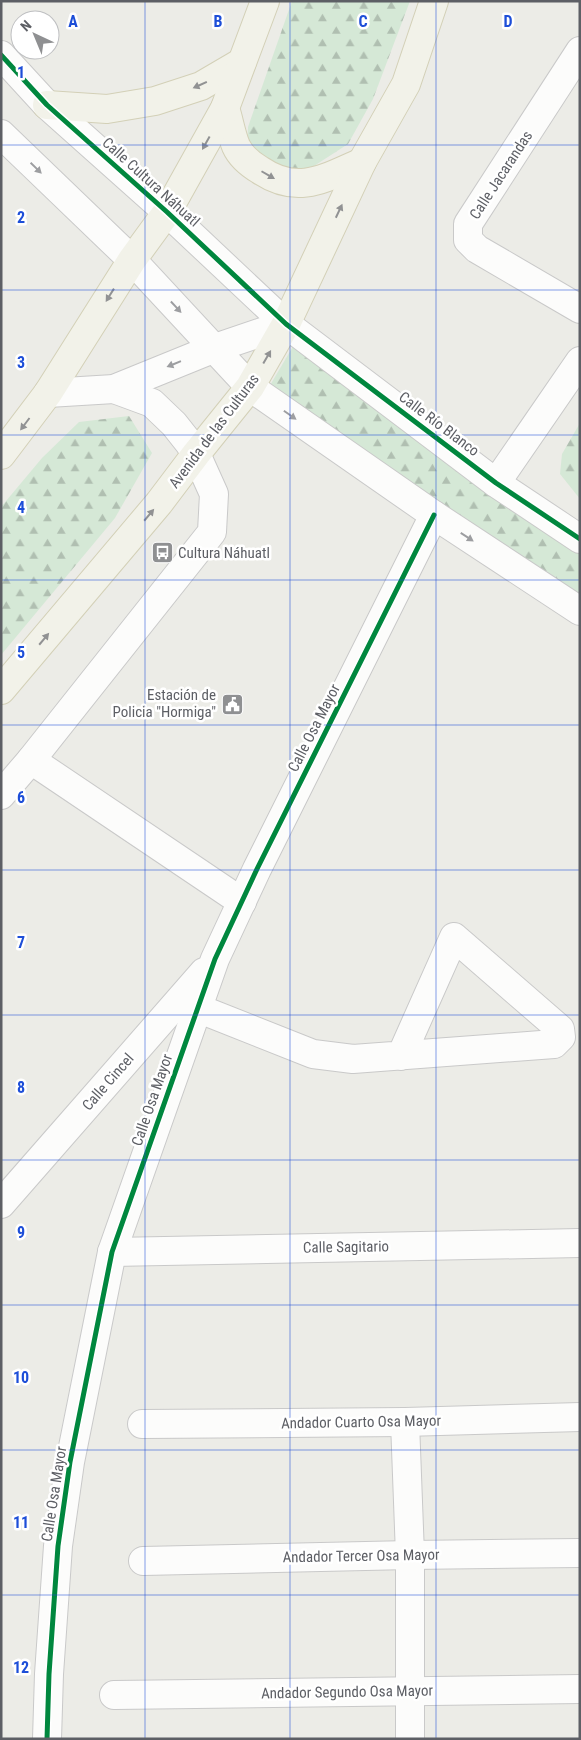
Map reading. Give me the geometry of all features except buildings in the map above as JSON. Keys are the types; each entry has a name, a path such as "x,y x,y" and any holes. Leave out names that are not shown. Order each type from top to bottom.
{"main road":[{"path":"1,454 48,394 132,260 168,212 226,108 265,1"},
{"name":"Avenida de las Culturas","path":"1,690 159,503 250,387 286,324 362,162 406,84 434,1"},
{"path":"47,105 107,109 155,101 201,86 242,62"},
{"path":"226,108 236,146 248,162 272,179 295,184 320,180 362,162"}],"street":[{"name":"Calle Jacarandas","path":"580,51 572,82 468,224 468,240 477,249 580,309"},
{"name":"Calle Cultura Náhuatl","path":"1,55 47,105 168,212 286,324"},
{"path":"1,134 132,260 250,387 434,515 580,611"},
{"path":"48,394 114,389 215,348 286,324"},
{"name":"Calle Río Blanco","path":"286,324 496,483 580,539"},
{"path":"496,483 580,361"},
{"path":"1,795 212,532 214,494 196,454 174,424 152,403 114,389"},
{"name":"Calle Osa Mayor","path":"47,1739 49,1674 58,1546 70,1462 112,1252 215,960 257,869 434,515"},
{"path":"31,760 242,902"},
{"path":"197,1008 313,1054 353,1059 401,1056 554,1044 561,1037 560,1029 454,937 401,1056"},
{"name":"Calle Cincel","path":"1,1204 215,960"},
{"name":"Calle Sagitario","path":"112,1252 580,1243"},
{"name":"Andador Cuarto Osa Mayor","path":"142,1424 405,1422 580,1416"},
{"path":"405,1422 410,1555 410,1739"},
{"name":"Andador Tercer Osa Mayor","path":"143,1561 410,1555 580,1554"},
{"name":"Andador Segundo Osa Mayor","path":"114,1695 580,1689"}],"green space":[{"path":"292,1 410,1 373,99 348,144 297,177 247,152 248,127"},
{"path":"295,343 580,552 580,597 269,387"},
{"path":"129,416 152,453 115,518 1,655 1,507 42,458 79,422"},
{"path":"580,423 580,499 560,474 562,454"}],"cycle path":[{"path":"1,55 47,105 167,212 286,324 496,483 580,539"},
{"path":"47,1739 49,1674 58,1546 70,1462 112,1252 215,959 257,869 434,515"}],"place":[{"name":"Cultura Náhuatl","path":"162,553"},
{"name":"Estación de Policia \"Hormiga\"","path":"232,704"}]}
